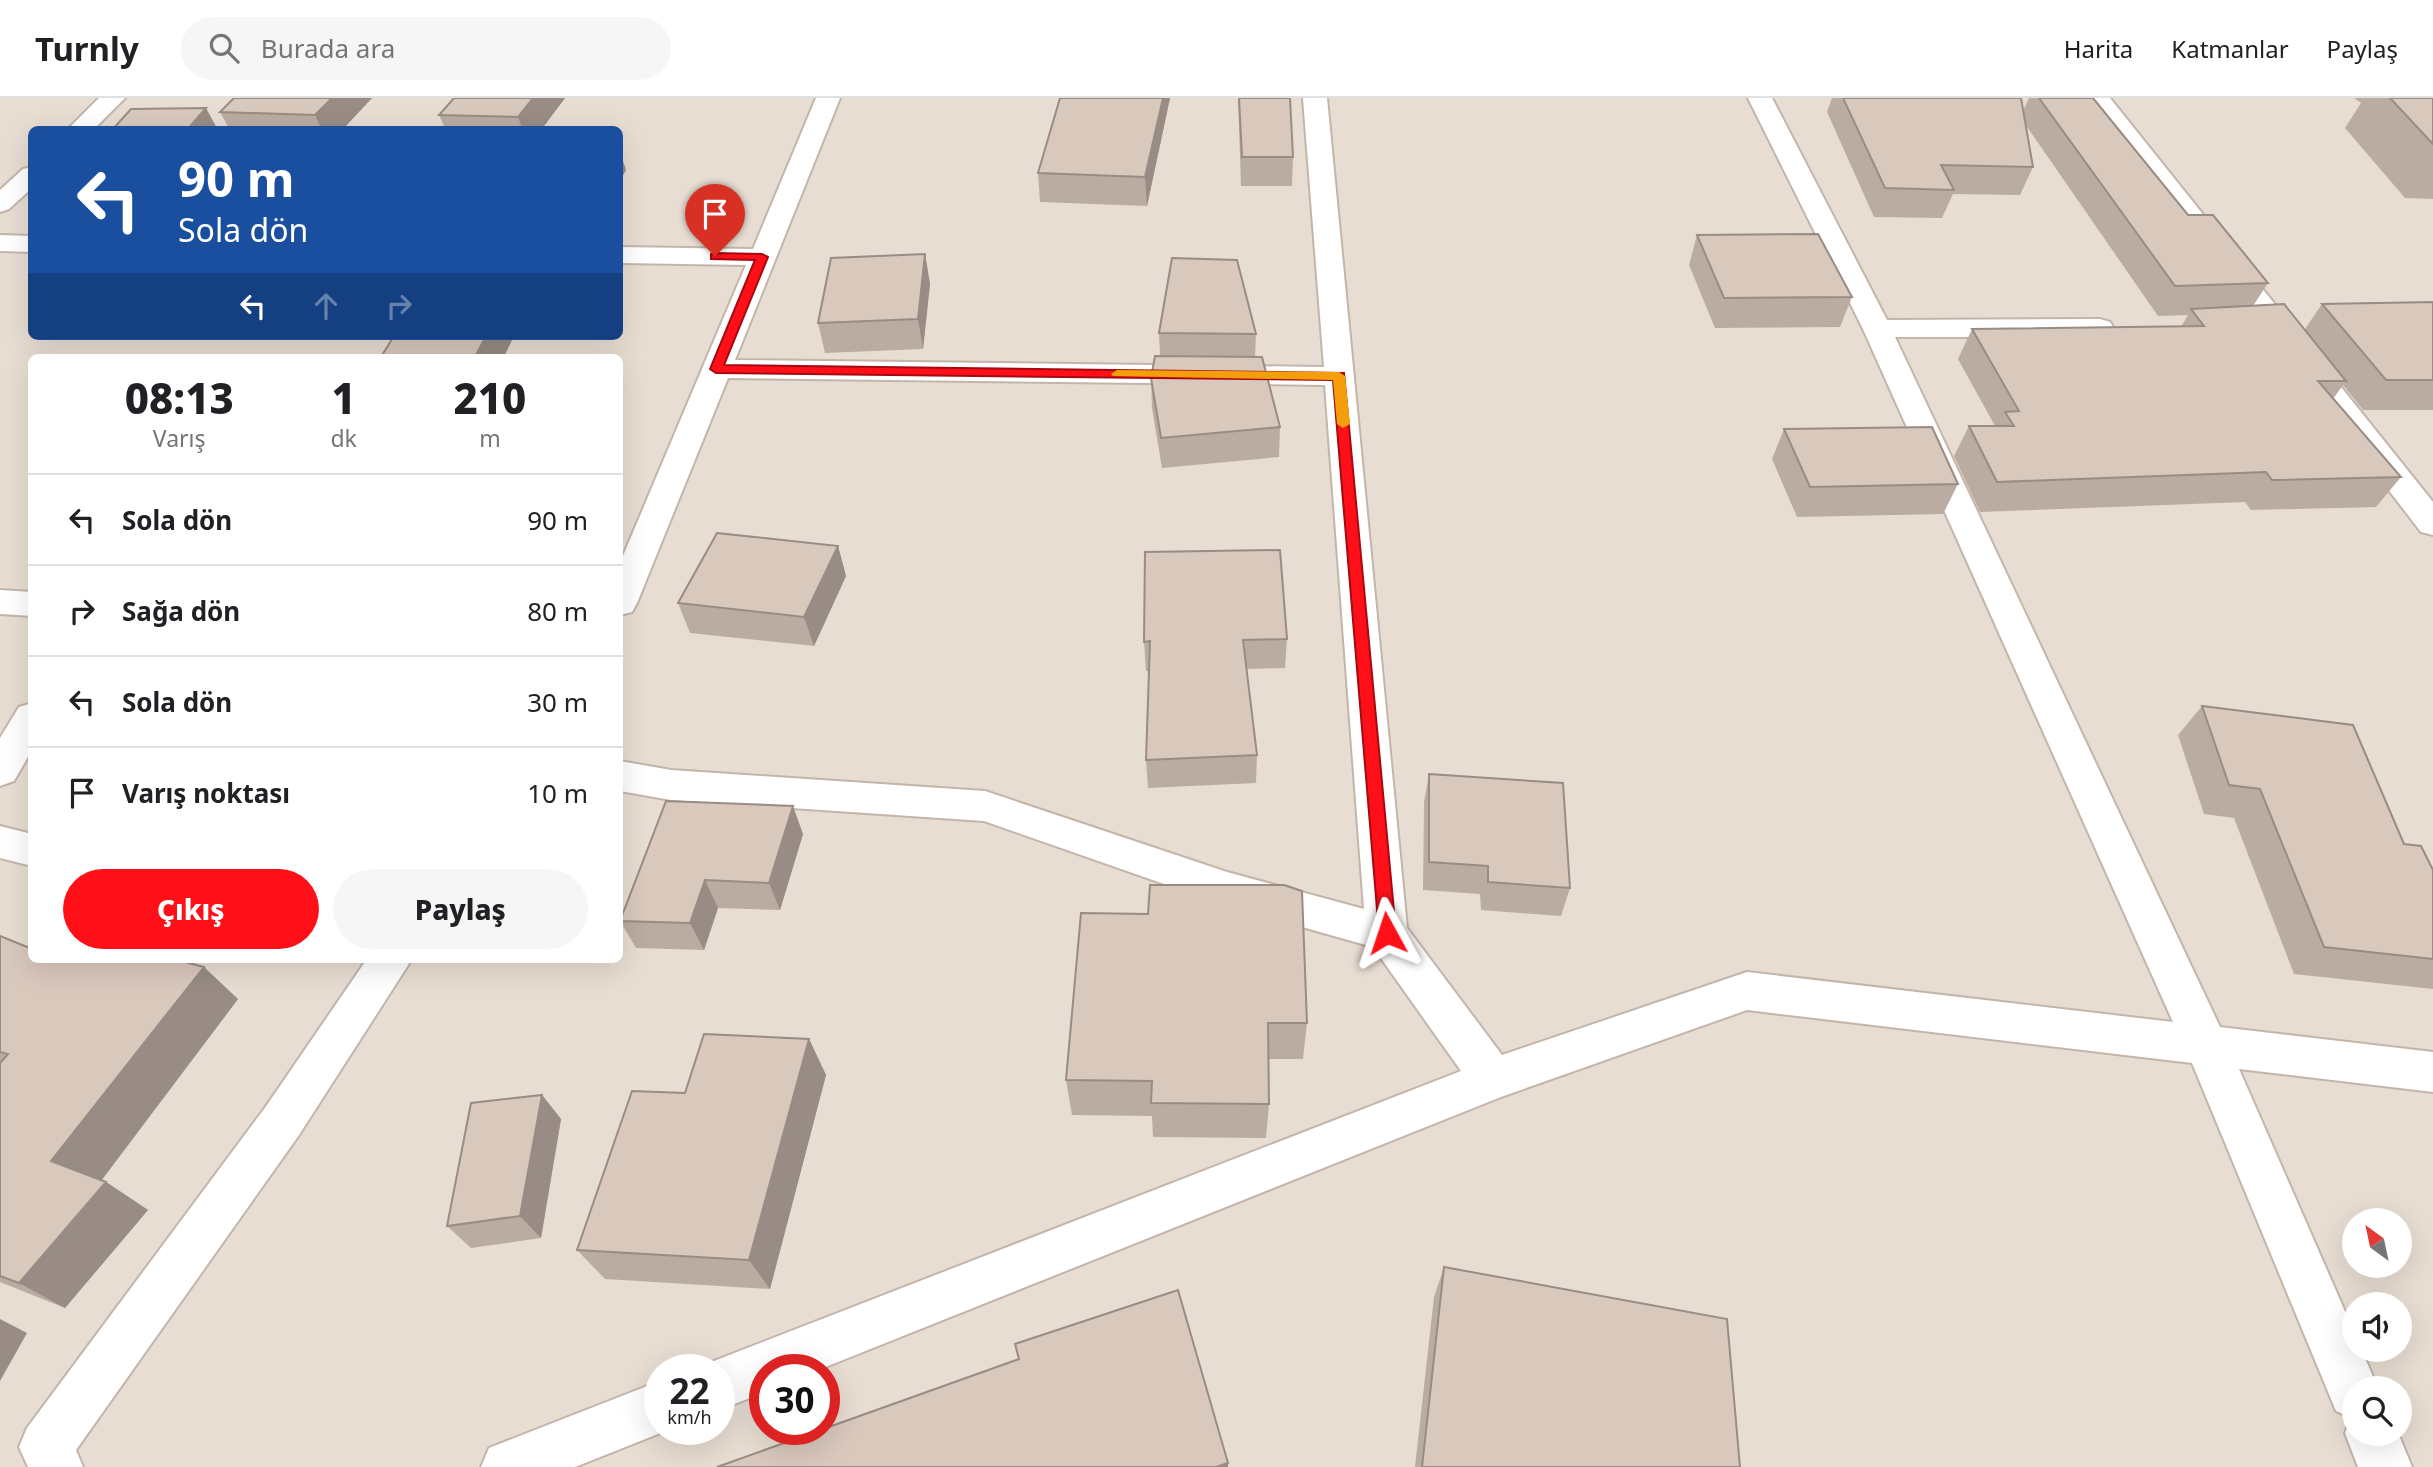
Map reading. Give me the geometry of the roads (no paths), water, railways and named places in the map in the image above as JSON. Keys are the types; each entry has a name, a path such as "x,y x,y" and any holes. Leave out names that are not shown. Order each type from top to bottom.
{"street":[{"path":"83,126 113,98"},
{"path":"623,592 828,98"},
{"path":"1315,98 1387,933 1493,1079"},
{"path":"1760,98 1877,329 2204,1043 2347,1376"},
{"path":"2098,98 2433,524"},
{"path":"0,204 28,178"},
{"path":"0,243 28,244"},
{"path":"623,255 762,257"},
{"path":"2238,325 2273,322"},
{"path":"1877,329 2133,328"},
{"path":"716,369 1339,376"},
{"path":"0,602 28,604"},
{"path":"0,771 28,724"},
{"path":"623,777 671,785 985,806 1227,889 1387,933"},
{"path":"0,842 28,849"},
{"path":"56,1467 46,1447 283,1121 388,963"},
{"path":"735,1378 1493,1079 1746,990 2433,1072"},
{"path":"508,1467 644,1413"},
{"path":"2376,1446 2385,1467"}]}
